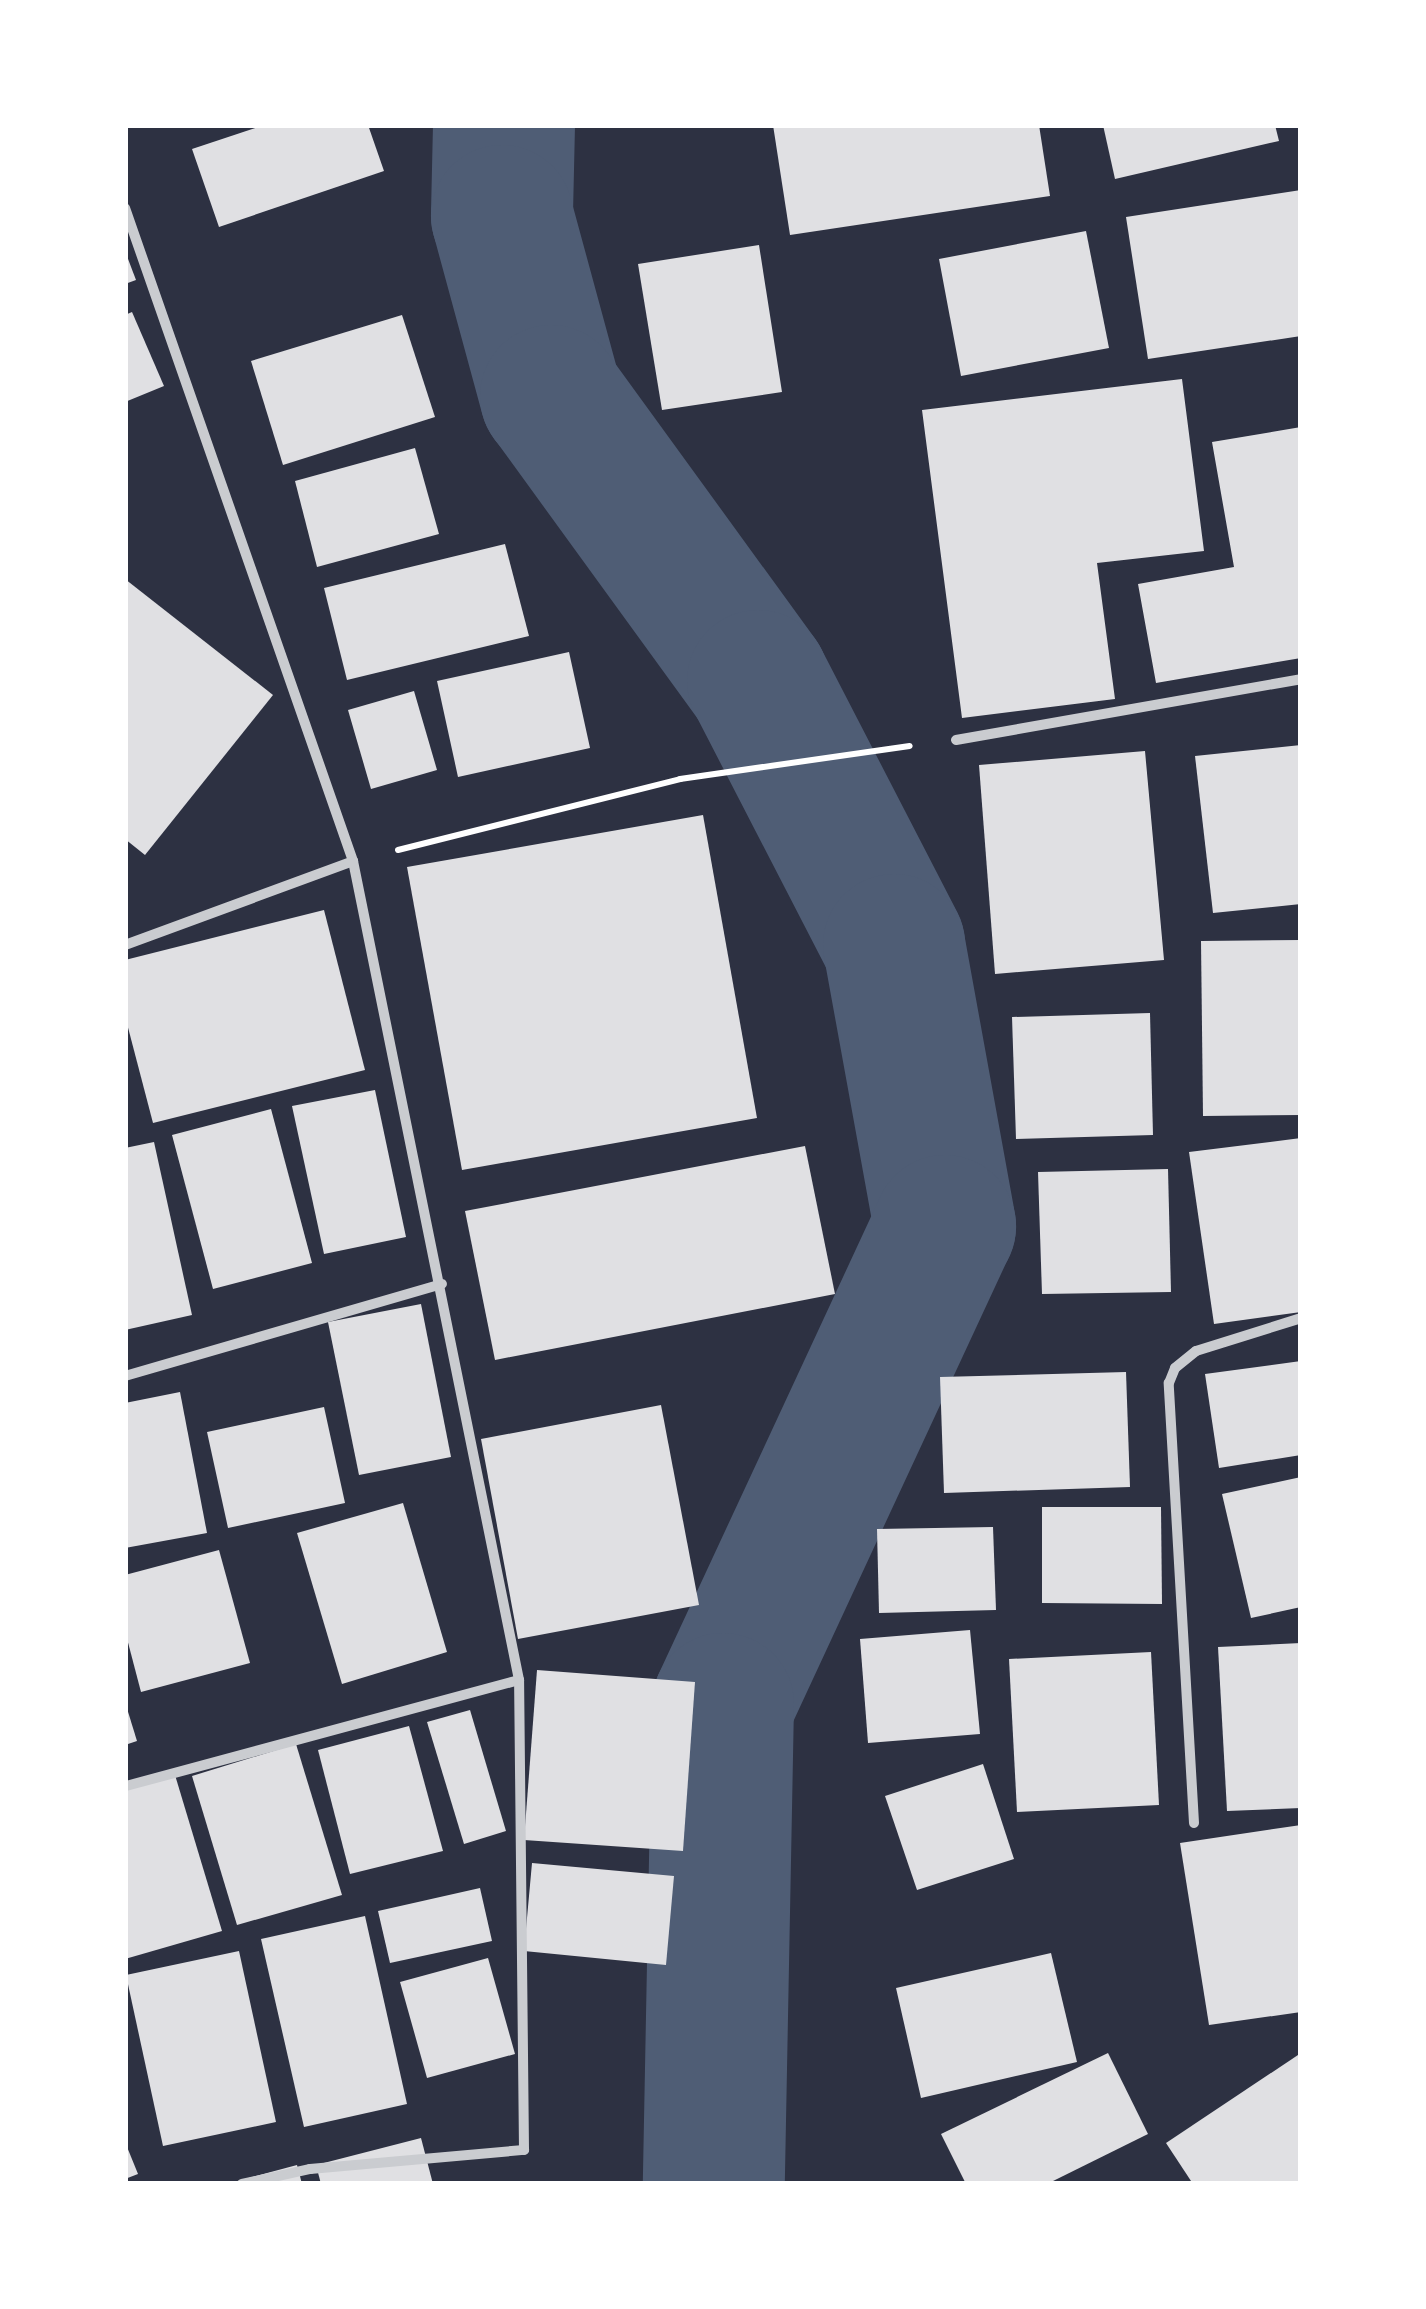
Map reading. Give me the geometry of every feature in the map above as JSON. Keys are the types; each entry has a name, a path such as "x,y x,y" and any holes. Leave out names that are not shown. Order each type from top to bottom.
{"street":[{"path":"125,208 353,861 442,1284 519,1680 524,2150 310,2169 242,2184"},
{"path":"956,740 1301,679"},
{"path":"125,945 353,861"},
{"path":"125,1376 442,1284"},
{"path":"1194,1824 1168,1384 1175,1368 1196,1350 1301,1318"},
{"path":"125,1786 519,1680"}],"path":[{"path":"353,861 680,779 956,740"}],"building":[{"path":"264,125 368,125 384,171 219,227 192,149"},
{"path":"773,125 1039,125 1050,196 790,235"},
{"path":"1103,125 1275,125 1279,141 1115,179"},
{"path":"1301,190 1301,336 1148,359 1126,217"},
{"path":"1086,231 1109,348 961,376 939,259"},
{"path":"759,245 782,392 662,410 638,264"},
{"path":"125,251 136,280 125,284"},
{"path":"132,312 164,386 125,402 125,315"},
{"path":"402,315 435,417 283,465 251,361"},
{"path":"1182,379 1204,551 1097,563 1115,699 962,718 922,410"},
{"path":"1301,427 1301,658 1156,683 1138,584 1234,567 1212,442"},
{"path":"415,448 439,534 317,567 295,481"},
{"path":"505,544 529,636 347,680 324,588"},
{"path":"125,579 273,695 145,855 125,839"},
{"path":"569,652 590,748 458,777 437,681"},
{"path":"414,691 437,770 371,789 348,710"},
{"path":"1301,745 1301,904 1213,913 1195,756"},
{"path":"1145,751 1164,960 995,974 979,765"},
{"path":"703,815 757,1118 462,1170 407,867"},
{"path":"324,910 365,1070 153,1123 125,1016 125,960"},
{"path":"1301,940 1301,1115 1203,1116 1201,941"},
{"path":"1150,1013 1153,1135 1016,1139 1012,1017"},
{"path":"375,1090 406,1237 324,1254 292,1106"},
{"path":"271,1109 312,1263 213,1289 172,1135"},
{"path":"1301,1138 1301,1312 1214,1324 1189,1152"},
{"path":"154,1142 192,1315 125,1330 125,1148"},
{"path":"805,1146 835,1294 495,1360 465,1211"},
{"path":"1168,1169 1171,1292 1042,1294 1038,1172"},
{"path":"421,1304 451,1457 359,1475 328,1322"},
{"path":"1301,1361 1301,1455 1219,1468 1205,1374"},
{"path":"1126,1372 1130,1487 944,1493 940,1377"},
{"path":"180,1392 207,1533 125,1548 125,1403"},
{"path":"661,1405 699,1605 518,1639 481,1439"},
{"path":"324,1407 345,1503 228,1528 207,1432"},
{"path":"1301,1477 1301,1607 1251,1618 1222,1494"},
{"path":"403,1503 447,1652 342,1684 297,1533"},
{"path":"1042,1507 1161,1507 1162,1604 1042,1603"},
{"path":"993,1527 996,1610 879,1613 877,1529"},
{"path":"219,1550 250,1663 141,1692 125,1631 125,1575"},
{"path":"970,1630 980,1734 868,1743 860,1639"},
{"path":"1301,1643 1301,1808 1227,1811 1218,1647"},
{"path":"1151,1652 1159,1805 1017,1812 1009,1659"},
{"path":"537,1670 695,1682 683,1851 524,1840"},
{"path":"125,1702 137,1741 125,1745"},
{"path":"470,1710 506,1831 464,1844 427,1722"},
{"path":"409,1726 443,1851 350,1874 318,1750"},
{"path":"296,1744 342,1895 237,1925 192,1776"},
{"path":"983,1764 1014,1859 917,1890 885,1796"},
{"path":"175,1775 222,1931 125,1959 125,1790"},
{"path":"1301,1825 1301,2012 1209,2025 1180,1843"},
{"path":"532,1863 674,1876 666,1965 524,1951"},
{"path":"480,1888 492,1941 390,1963 378,1911"},
{"path":"365,1916 407,2104 304,2127 261,1939"},
{"path":"239,1951 276,2122 163,2146 126,1975"},
{"path":"1051,1953 1077,2062 921,2098 896,1988"},
{"path":"488,1958 515,2054 427,2078 400,1982"},
{"path":"1108,2053 1148,2134 1047,2184 966,2184 941,2134"},
{"path":"1301,2053 1301,2184 1193,2184 1166,2143"},
{"path":"421,2138 433,2184 321,2184 316,2165"},
{"path":"125,2142 138,2174 125,2179"},
{"path":"297,2165 302,2184 230,2184 230,2183"}],"waterway":[{"path":"504,125 502,216 551,396 758,681 894,945 945,1226 723,1704 714,2184"}]}
